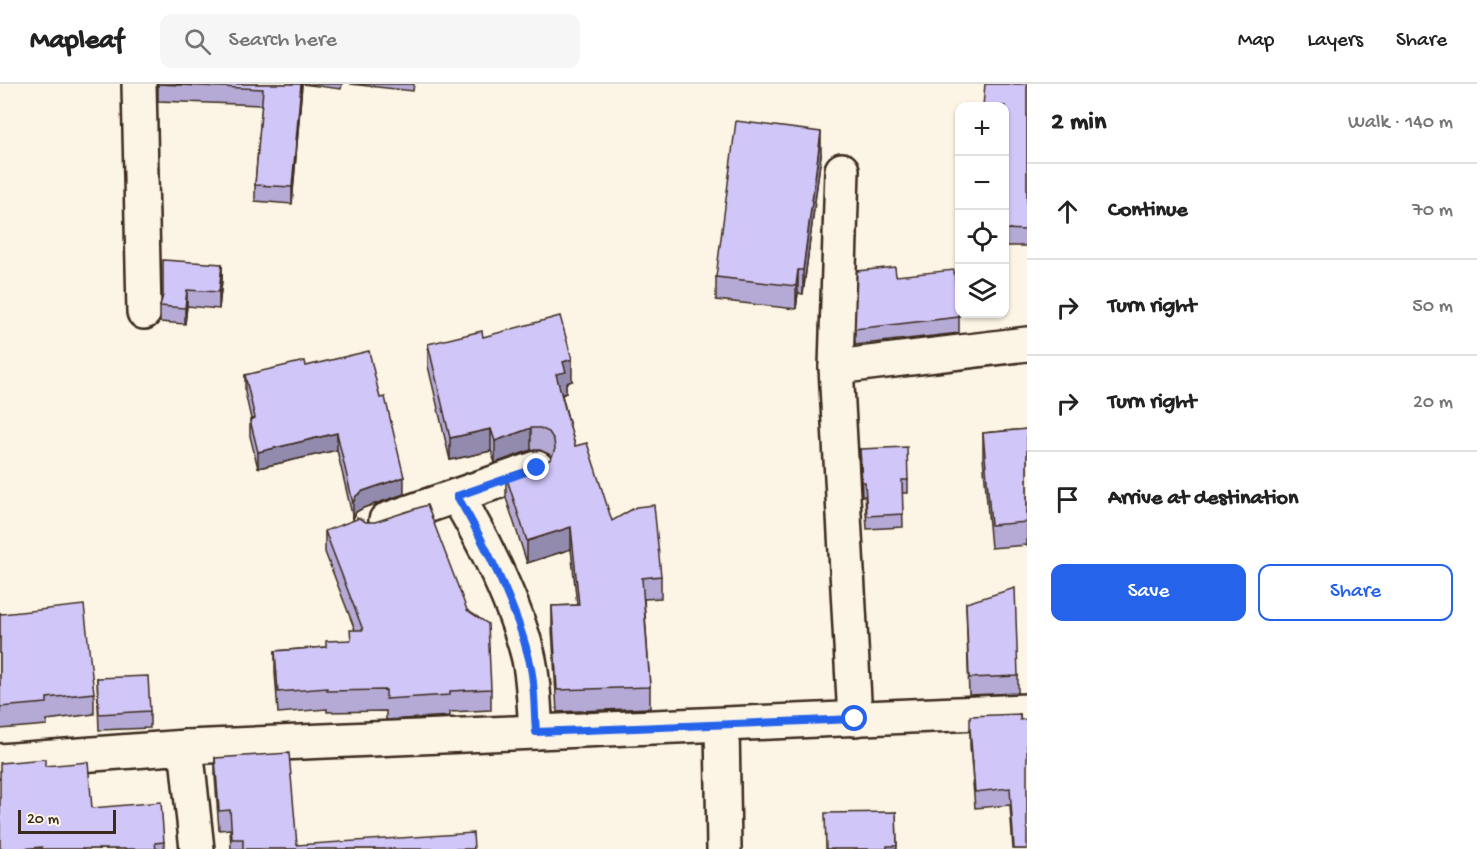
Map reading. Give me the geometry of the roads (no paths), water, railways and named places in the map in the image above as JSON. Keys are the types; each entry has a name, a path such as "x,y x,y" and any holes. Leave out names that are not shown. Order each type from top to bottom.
{"street":[{"path":"139,84 144,312"},
{"path":"842,170 836,368 855,719"},
{"path":"836,368 1027,344"},
{"path":"370,525 537,468"},
{"path":"457,496 473,524 519,624 529,657 536,732"},
{"path":"0,761 186,747 1027,711"},
{"path":"722,725 724,849"},
{"path":"186,747 197,849"}]}
